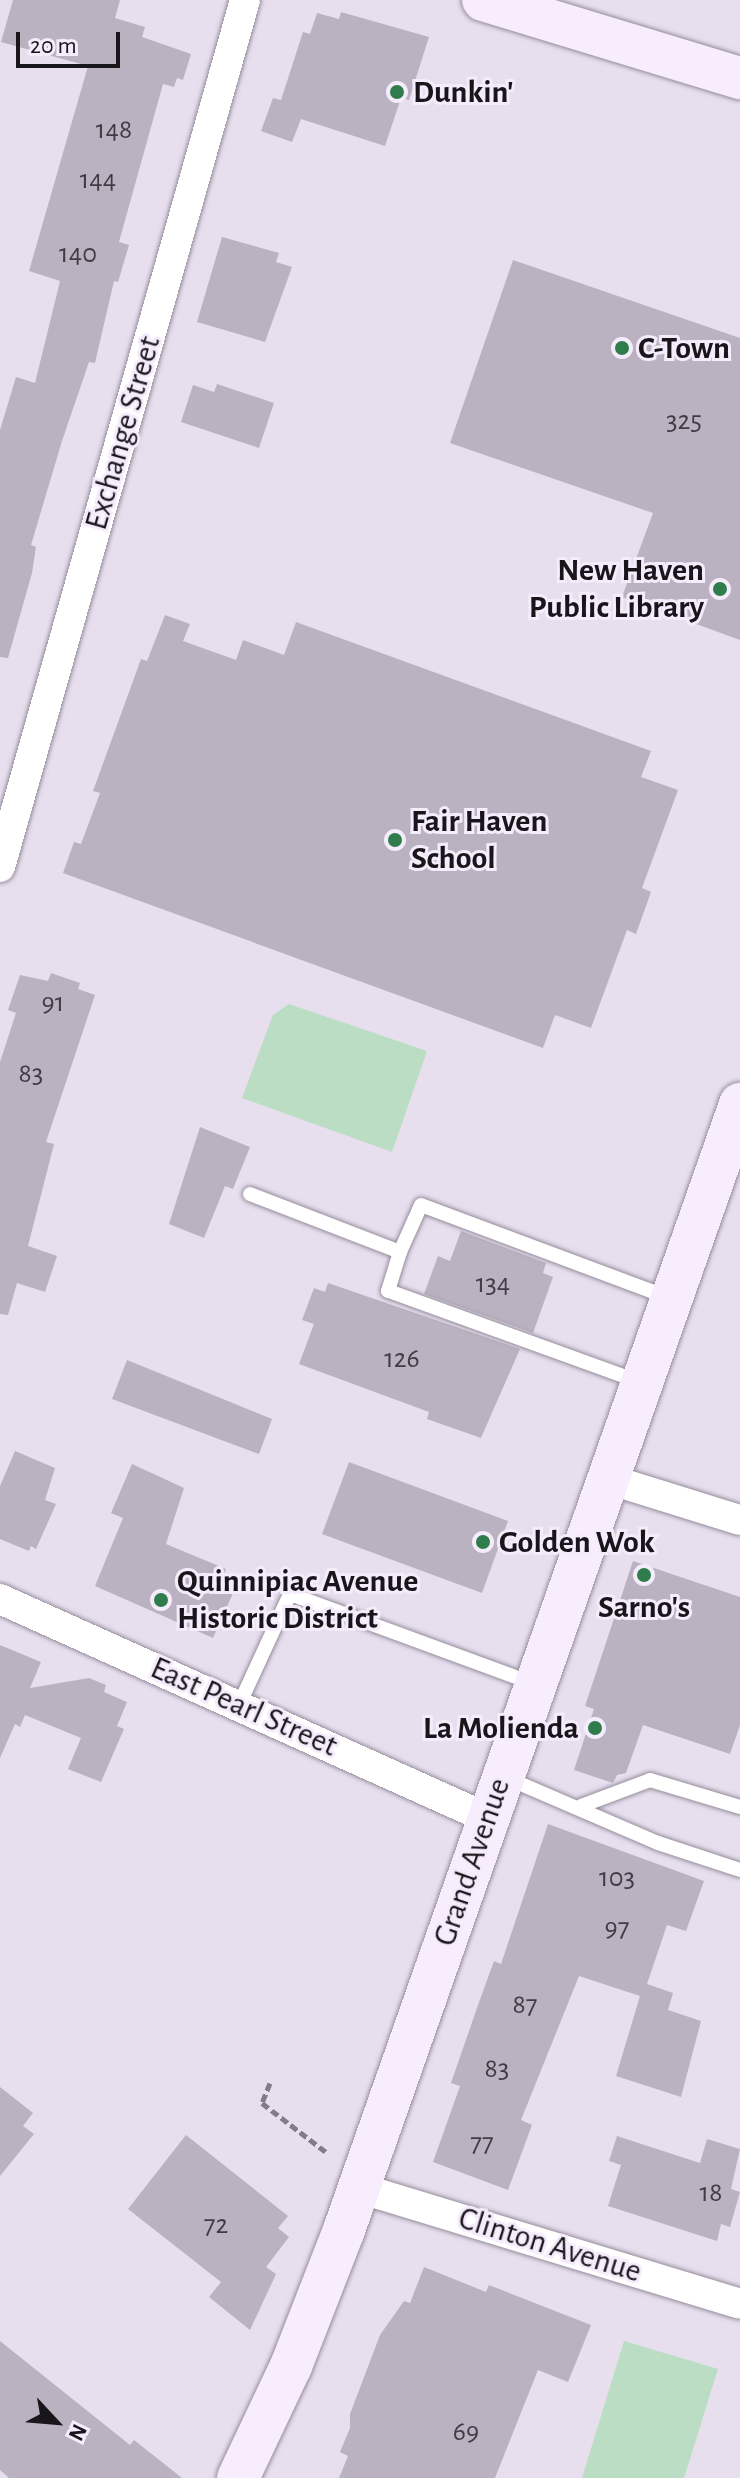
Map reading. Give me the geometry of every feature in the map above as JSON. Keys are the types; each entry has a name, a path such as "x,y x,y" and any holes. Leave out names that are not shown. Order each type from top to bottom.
{"main road":[{"path":"483,0 740,78"},
{"name":"Grand Avenue","path":"238,2478 291,2366 359,2188 671,1299 737,1123"}],"street":[{"name":"Exchange Street","path":"0,867 245,0"},
{"path":"608,1479 740,1520"},
{"name":"East Pearl Street","path":"0,1599 487,1818"},
{"name":"Clinton Avenue","path":"359,2188 740,2304"}],"lane":[{"path":"250,1194 400,1252"},
{"path":"642,1383 388,1291 400,1252 421,1205 671,1299"},
{"path":"239,1705 290,1594 535,1684"},
{"path":"502,1776 581,1806 658,1843 740,1870"},
{"path":"581,1806 650,1780 740,1807"}],"path":[{"path":"270,2083 262,2103 326,2152"}],"green space":[{"path":"289,1004 427,1051 392,1152 242,1098 273,1015"},
{"path":"624,2341 718,2369 684,2478 582,2478"}],"building":[{"path":"13,0 120,0 115,18 145,27 142,37 191,54 183,80 177,78 174,87 163,84 119,242 129,245 118,282 114,281 95,363 89,362 31,545 36,547 32,573 8,658 0,657 0,430 16,377 35,383 60,281 29,271 88,66 1,42"},
{"path":"341,12 429,37 409,100 401,98 385,146 301,119 292,142 261,131 273,98 281,100 303,32 310,34 317,13 339,19"},
{"path":"222,237 279,253 276,262 292,267 265,342 197,322"},
{"path":"513,260 740,338 740,640 622,597 653,513 450,443"},
{"path":"217,384 274,403 259,448 181,422 193,385 214,392"},
{"path":"165,615 190,624 183,641 236,660 243,640 284,655 296,622 651,751 641,777 678,790 642,888 651,892 636,934 627,930 591,1028 555,1015 543,1048 63,873 74,842 81,844 100,793 93,791 141,659 147,661"},
{"path":"51,973 80,983 78,989 95,995 46,1142 54,1144 28,1246 57,1256 45,1292 17,1283 8,1315 0,1314 0,1062 16,1013 8,1010 20,975 48,981"},
{"path":"200,1127 250,1147 233,1189 225,1186 204,1238 169,1224"},
{"path":"461,1231 546,1263 543,1273 553,1277 533,1333 424,1294 438,1256 450,1261"},
{"path":"328,1283 520,1349 481,1438 427,1419 429,1412 299,1364 314,1324 302,1320 314,1288 325,1292"},
{"path":"127,1360 272,1419 259,1454 112,1399"},
{"path":"15,1451 55,1468 45,1500 56,1504 36,1549 31,1546 29,1551 0,1539 0,1486"},
{"path":"349,1462 508,1521 482,1593 322,1534"},
{"path":"132,1464 184,1488 166,1544 226,1569 223,1576 238,1582 213,1638 95,1586 123,1518 111,1513"},
{"path":"633,1561 740,1597 740,1725 730,1754 643,1725 626,1773 617,1775 613,1783 574,1770 594,1709 585,1706"},
{"path":"0,1645 41,1662 30,1688 89,1678 106,1685 104,1692 127,1702 117,1726 124,1729 101,1782 68,1769 81,1738 25,1715 20,1727 15,1724 0,1758"},
{"path":"548,1824 704,1881 686,1931 667,1925 647,1984 673,1993 668,2010 701,2021 681,2097 616,2076 640,1996 579,1976 521,2120 532,2125 508,2190 433,2162 460,2086 451,2083 494,1961 501,1964"},
{"path":"0,2087 33,2113 23,2126 34,2134 0,2176"},
{"path":"186,2135 288,2216 278,2228 289,2237 266,2267 276,2274 250,2330 209,2297 221,2282 128,2209"},
{"path":"617,2136 700,2163 707,2139 740,2149 731,2189 740,2192 730,2227 721,2224 717,2241 608,2206 621,2165 609,2161"},
{"path":"424,2267 486,2292 489,2285 591,2325 568,2382 538,2370 495,2478 339,2478 348,2456 340,2452 350,2428 350,2414 380,2335 404,2301 410,2303"},
{"path":"0,2341 130,2445 134,2440 182,2478 9,2478 0,2470"}],"place":[{"name":"Dunkin'","path":"397,92"},
{"name":"C-Town","path":"622,348"},
{"name":"New Haven Public Library","path":"720,589"},
{"name":"Fair Haven School","path":"395,840"},
{"name":"Golden Wok","path":"483,1542"},
{"name":"Sarno's","path":"644,1575"},
{"name":"Quinnipiac Avenue Historic District","path":"161,1600"},
{"name":"La Molienda","path":"595,1728"}]}
